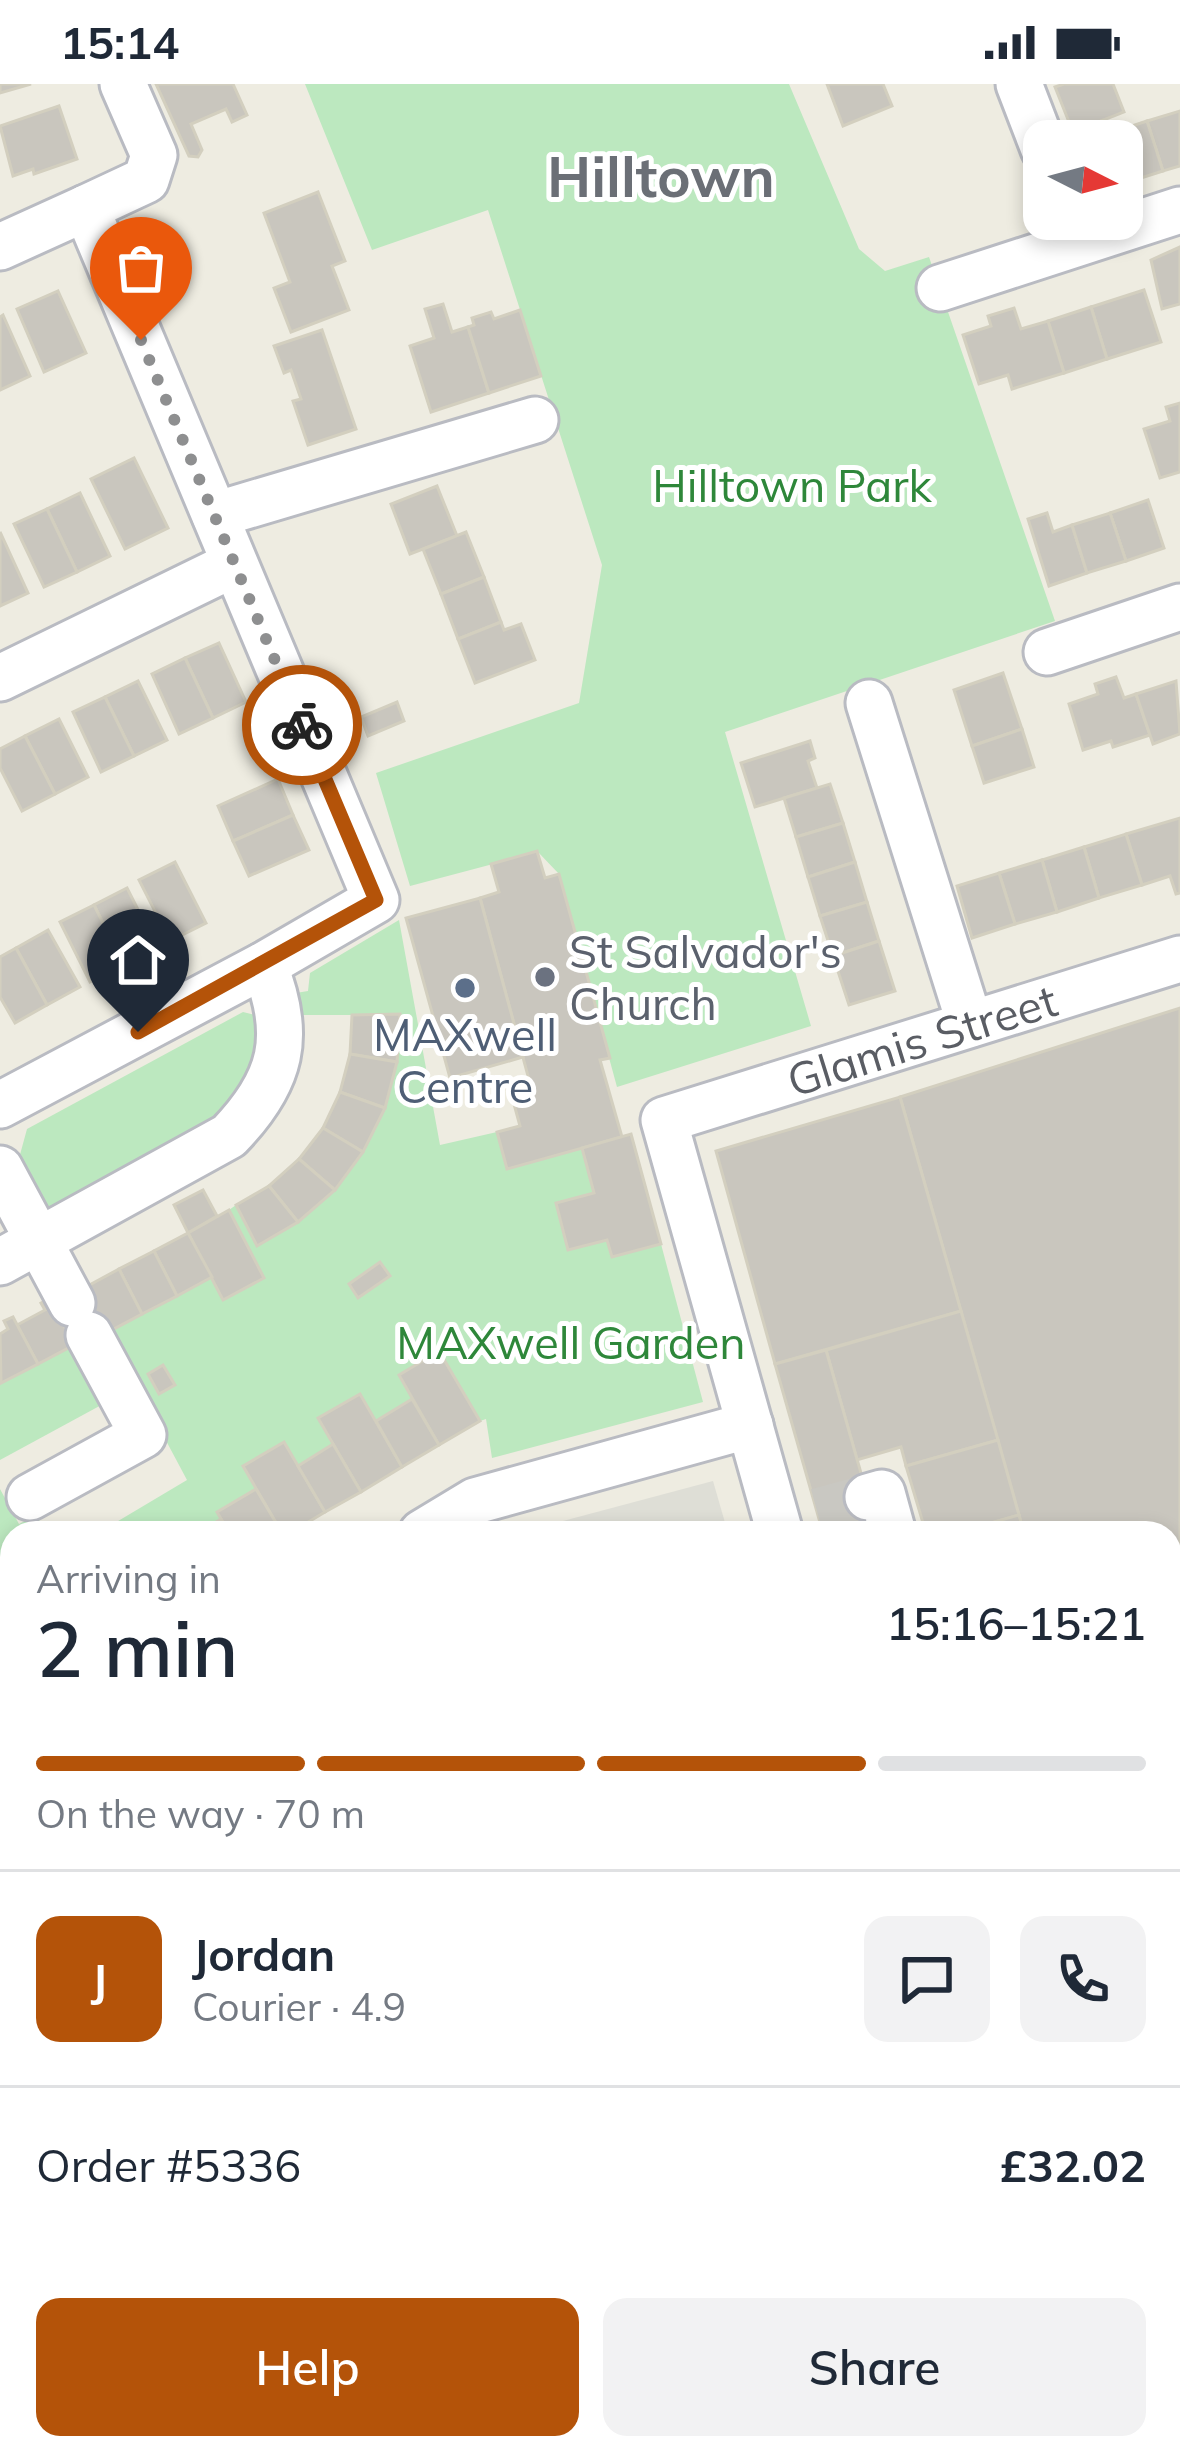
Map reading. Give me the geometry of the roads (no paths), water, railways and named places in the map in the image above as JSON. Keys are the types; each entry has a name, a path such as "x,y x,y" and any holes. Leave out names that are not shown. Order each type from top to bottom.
{"street":[{"path":"0,247 146,180 154,155 123,84"},
{"path":"1019,84 1033,120"},
{"path":"4,1094 264,964 376,900 86,208"},
{"path":"1143,217 1180,210"},
{"path":"940,288 1055,240"},
{"path":"215,515 535,420"},
{"path":"0,678 234,564"},
{"path":"1047,652 1180,607"},
{"path":"869,704 970,1024"},
{"name":"Glamis Street","path":"750,1425 664,1120 1180,959"},
{"path":"19,1251 230,1136 258,1106 275,1070 282,1033 277,997 264,964"},
{"path":"0,1169 19,1251 80,1319 143,1435 30,1497"},
{"path":"442,1521 476,1501 750,1425 791,1521"}],"tunnel":[{"path":"817,1511 868,1497"}],"place":[{"name":"St Salvador's Church","path":"545,977"},
{"name":"MAXwell Centre","path":"465,988"}],"district":[{"name":"Hilltown","path":"661,175"}],"park label":[{"name":"Hilltown Park","path":"792,485"},
{"name":"MAXwell Garden","path":"571,1342"}]}
